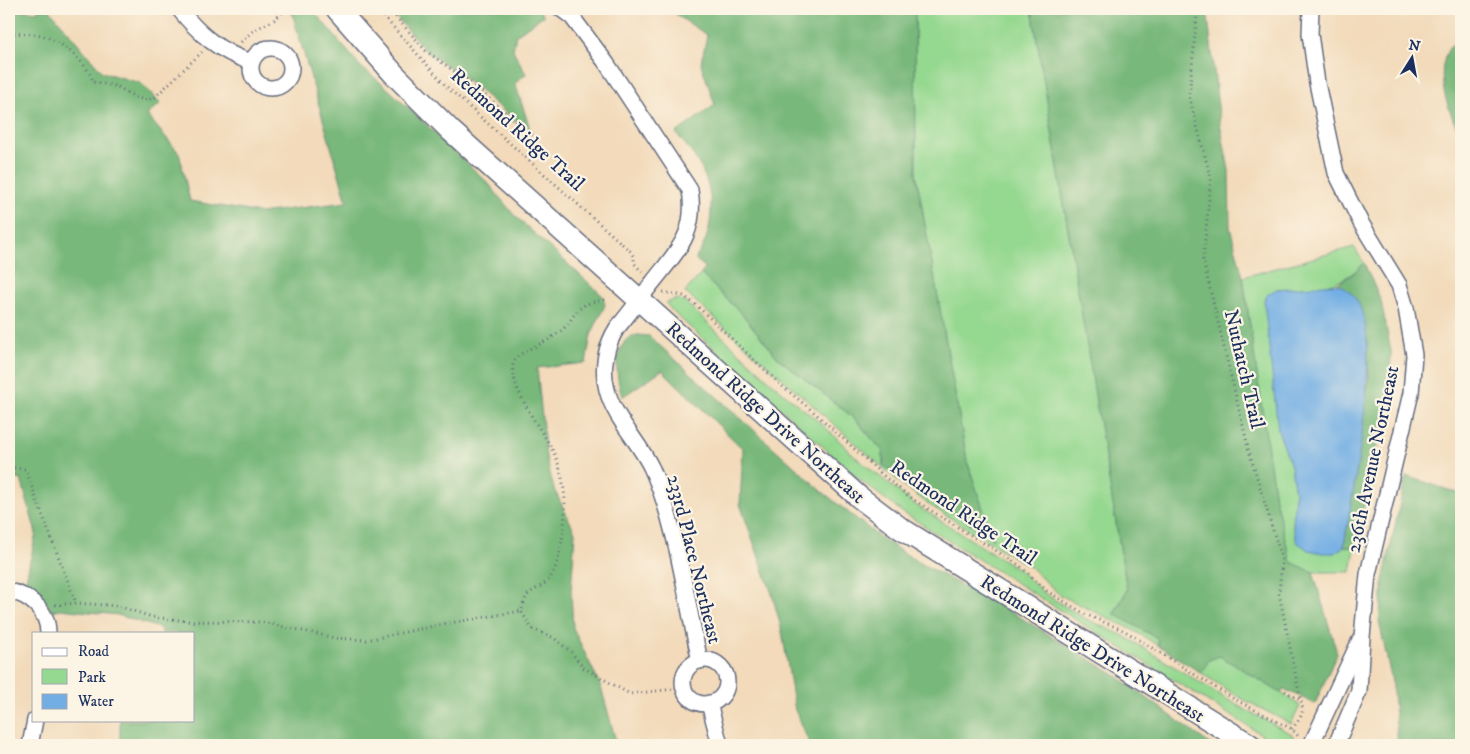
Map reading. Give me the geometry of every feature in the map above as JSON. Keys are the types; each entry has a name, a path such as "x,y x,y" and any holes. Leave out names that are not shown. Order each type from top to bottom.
{"street":[{"path":"179,9 211,42 230,54 251,62"},
{"name":"Redmond Ridge Drive Northeast","path":"338,9 394,74 451,131 859,497 893,523 1250,745"},
{"name":"233rd Place Northeast","path":"562,9 572,17 607,64 690,190 692,205 691,223 685,239 608,342 605,359 606,388 613,409 651,467 659,488 668,517 700,661"},
{"name":"236th Avenue Northeast","path":"1311,9 1310,34 1317,83 1336,173 1361,224 1398,285 1406,308 1414,355 1410,393 1368,574 1359,691 1336,745"},
{"path":"9,591 27,596 45,609 48,632"},
{"name":"236th Avenue Northeast","path":"1305,741 1362,637"},
{"name":"233rd Place Northeast","path":"700,661 714,662 720,667 727,680 724,694 719,700 709,704 698,703 692,700 684,688 685,675 693,664 700,661"},
{"path":"709,704 720,745"},
{"path":"30,745 35,722"}],"path":[{"path":"242,40 258,27 274,20 286,9"},
{"name":"Redmond Ridge Trail","path":"377,9 446,86 630,251 634,257 634,263 639,269"},
{"name":"Redmond Ridge Trail","path":"389,9 426,52 472,84 532,135"},
{"name":"Nuthatch Trail","path":"1193,9 1197,15 1190,96 1211,179 1203,260 1249,451 1282,560 1279,593 1301,701 1304,705 1302,713 1292,729"},
{"path":"9,33 35,34 51,38 89,69 93,82 116,86 142,99 155,97 202,52"},
{"name":"Redmond Ridge Trail","path":"664,293 684,296 697,306 782,386 815,413 886,478 914,500 1019,565 1047,591 1085,614 1125,631 1234,699 1292,729 1305,741"},
{"path":"521,611 526,597 550,580 556,566 565,512 564,487 553,450 521,397 514,378 514,362 518,356 545,343 561,332 576,310 583,305 604,300"},
{"path":"9,467 25,469 76,603"},
{"path":"45,609 76,603 118,606 160,618 262,622 335,638 367,640 521,611"},
{"path":"521,611 532,629 554,638 571,652 584,668 630,694 674,688"},
{"path":"1285,691 1301,701"},
{"path":"1452,745 1461,743"}],"green space":[{"path":"9,9 38,12 38,9 49,9 102,72 140,83 161,103 147,115 179,153 190,201 260,213 347,202 291,9 312,9 361,67 385,86 488,183 513,214 603,296 605,305 591,335 586,363 537,368 546,457 554,489 575,532 571,592 573,628 601,687 617,745 120,745 120,722 195,722 195,632 161,632 162,629 118,615 60,609 52,611 40,594 25,585 36,533 21,479 9,480"},
{"path":"389,9 537,9 544,15 516,35 513,50 526,74 515,83 532,135 472,84 426,51"},
{"path":"673,9 915,9 916,174 967,461 993,539 883,465 882,450 854,418 778,358 742,314 701,274 706,268 695,259 702,249 710,225 711,213 708,187 705,175 697,160 676,133 715,105 701,64 707,35 678,16"},
{"path":"915,9 1032,9 1127,590 1114,613 1158,639 1159,646 1133,630 1060,595 1030,567 931,506 899,482 685,292 701,274 742,314 778,358 854,418 882,450 883,465 992,538 967,461 916,174"},
{"path":"1032,9 1207,9 1220,124 1229,170 1230,227 1243,277 1275,499 1291,562 1313,572 1337,653 1315,704 1284,689 1281,693 1220,656 1209,660 1201,673 1159,646 1157,638 1114,614 1127,590"},
{"path":"1461,36 1461,136 1448,105 1442,71 1448,50"},
{"path":"1354,247 1364,263 1344,278 1334,283 1313,287 1277,289 1278,430 1291,466 1295,494 1293,527 1297,541 1308,550 1335,553 1344,546 1355,548 1351,572 1313,572 1291,563 1275,500 1243,277"},
{"path":"1364,263 1381,301 1391,351 1390,386 1355,548 1344,546 1369,378 1364,318 1337,284 1353,274"},
{"path":"677,299 685,302 780,390 823,425 859,460 914,504 1018,569 1044,593 1082,617 1124,636 1240,707 1292,734 1295,742 1282,744 1272,741 902,512 859,479 672,311 666,303"},
{"path":"637,335 649,336 824,493 883,540 920,563 1013,613 1117,676 1211,745 810,745 795,710 782,631 772,594 740,504 743,449 662,370 622,397 617,375 619,353 627,339"},
{"path":"1406,476 1461,494 1461,745 1398,744 1392,682 1379,621 1384,576"},
{"path":"1220,656 1296,702 1300,706 1291,724 1235,695 1201,673 1209,660"}],"water":[{"path":"1337,284 1355,298 1365,321 1367,383 1359,456 1344,546 1335,553 1322,553 1308,550 1297,542 1293,527 1295,494 1291,466 1278,430 1264,301 1268,294 1277,289"}]}
